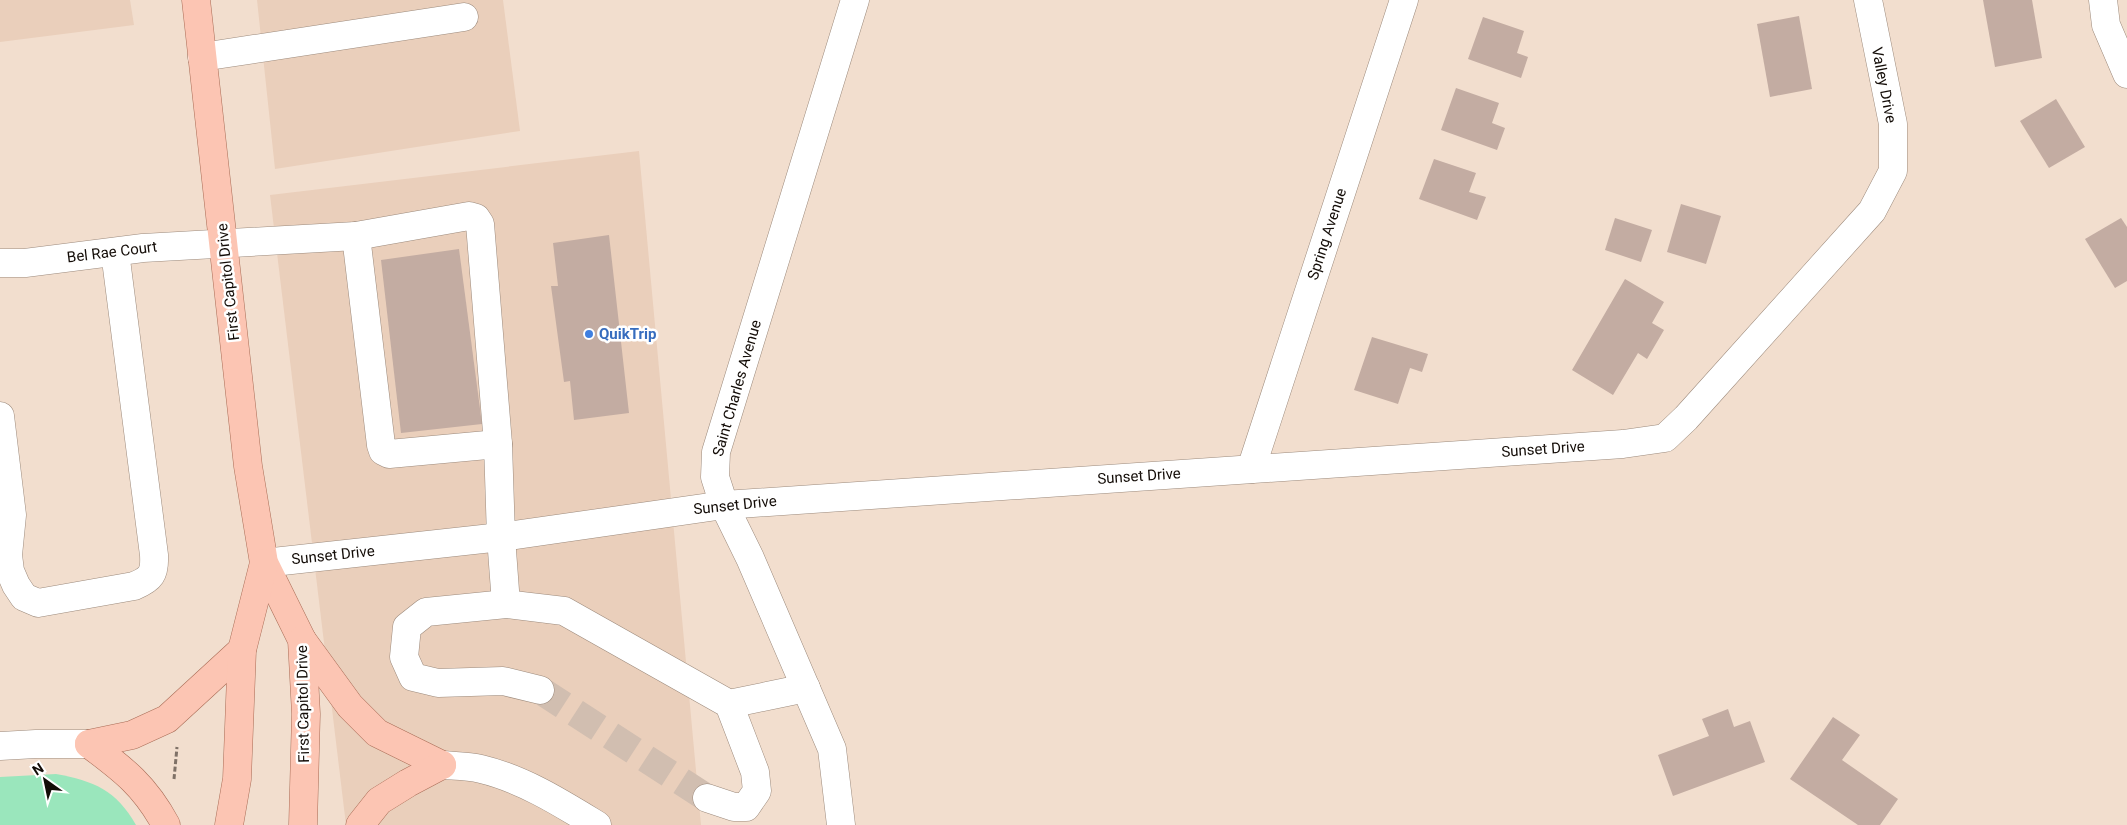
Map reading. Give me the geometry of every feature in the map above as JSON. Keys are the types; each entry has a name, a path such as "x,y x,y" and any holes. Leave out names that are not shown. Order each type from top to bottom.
{"main road":[{"name":"First Capitol Drive","path":"196,0 248,466 264,563 302,640 306,714 303,825"},
{"name":"First Capitol Drive","path":"229,825 237,779 242,650 264,563"},
{"path":"302,640 350,706 377,733 442,765"},
{"path":"89,744 132,735 167,719 242,650"},
{"path":"89,744 126,772 158,810 166,825"},
{"path":"360,825 379,801 408,782 442,765"}],"street":[{"name":"Saint Charles Avenue","path":"840,824 832,749 750,558 724,505 715,477 716,452 855,0"},
{"name":"Spring Avenue","path":"1251,469 1404,0"},
{"name":"Valley Drive","path":"1868,0 1893,124 1893,171"},
{"path":"2103,0 2106,25 2127,74"},
{"path":"202,57 464,17"},
{"name":"Sunset Drive","path":"264,563 500,536 724,505 1623,444 1665,438 1686,418 1872,211 1893,171"},
{"name":"Bel Rae Court","path":"0,263 25,263 143,248 356,236 469,216 476,218 480,224 498,444"},
{"path":"356,236 383,451 389,454 498,444 500,536 506,604"},
{"path":"0,416 12,515 8,554 10,572 16,586 24,596 38,603 134,586 147,580 154,568 115,252"},
{"path":"540,690 503,681 438,683 413,677 404,657 407,627 426,612 506,604 564,612 730,704 755,772 757,791 746,807 734,808 707,798"},
{"path":"730,704 806,688"},
{"path":"0,746 89,744"},
{"path":"442,765 481,769 518,782 556,800 597,825"}],"path":[{"path":"174,781 178,744"}],"shaded area":[{"path":"0,0 130,0 134,25 0,42"},
{"path":"257,0 503,0 520,131 275,169"},
{"path":"639,151 701,825 346,825 270,195"}],"green space":[{"path":"56,774 82,780 103,789 120,803 136,825 0,825 0,777"}],"building":[{"path":"1983,0 2032,0 2042,58 1995,67"},
{"path":"1799,16 1812,89 1770,97 1757,24"},
{"path":"1483,17 1524,31 1517,53 1528,57 1521,78 1468,59"},
{"path":"1456,88 1499,103 1492,123 1505,128 1497,150 1441,130"},
{"path":"2056,99 2085,147 2049,168 2020,121"},
{"path":"1434,159 1476,173 1469,192 1486,197 1477,220 1419,199"},
{"path":"1681,204 1721,216 1706,264 1667,252"},
{"path":"1615,218 1652,230 1641,262 1605,250"},
{"path":"2121,218 2127,227 2127,281 2115,288 2085,239"},
{"name":"QuikTrip","path":"609,235 629,413 574,420 570,381 564,382 551,286 558,286 553,243"},
{"path":"459,249 482,424 401,433 381,260"},
{"path":"1625,279 1664,302 1652,323 1664,330 1647,359 1638,353 1613,395 1572,370"},
{"path":"1372,337 1428,354 1422,372 1410,368 1398,404 1354,390"},
{"path":"1728,709 1734,727 1750,721 1765,762 1673,796 1658,755 1709,736 1702,719"},
{"path":"1833,717 1860,735 1842,760 1898,799 1880,825 1858,825 1790,779"}],"tunnel":[{"path":"540,690 707,798"}],"place":[{"name":"QuikTrip","path":"589,334"}]}
